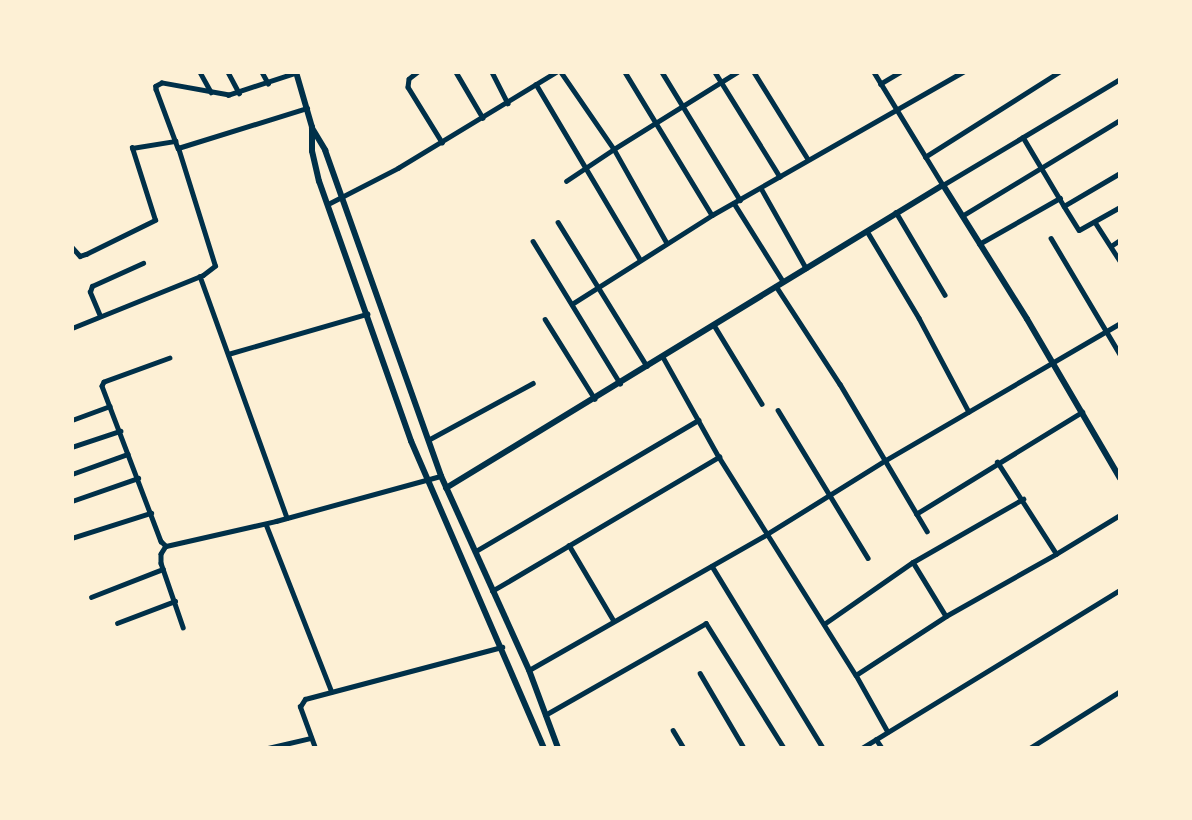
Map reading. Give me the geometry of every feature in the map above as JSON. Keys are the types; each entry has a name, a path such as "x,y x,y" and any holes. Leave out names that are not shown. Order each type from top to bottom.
{"street":[{"path":"200,72 211,92"},
{"path":"228,72 239,93"},
{"path":"262,72 268,83"},
{"path":"417,72 409,79 408,87 442,142"},
{"path":"456,72 483,118"},
{"path":"492,72 508,103"},
{"path":"328,204 341,199 442,142 559,72 614,149 667,243"},
{"path":"625,72 712,215"},
{"path":"662,72 740,200"},
{"path":"716,72 780,177"},
{"path":"567,181 737,72"},
{"path":"754,72 808,159"},
{"path":"874,72 1053,363 1120,478"},
{"path":"880,84 900,72"},
{"path":"572,304 712,215 963,72"},
{"path":"925,157 1059,72"},
{"path":"72,328 200,276 210,271 215,264 156,86 162,83 229,95 296,73 312,128 312,152 328,204 411,441 544,748"},
{"path":"446,488 595,399 896,212 1120,79"},
{"path":"536,84 640,259"},
{"path":"178,147 307,108"},
{"path":"962,216 1120,120"},
{"path":"312,128 325,150 441,476 529,670 558,748"},
{"path":"1023,137 1077,230 1120,207"},
{"path":"72,247 80,256 155,220 132,148 175,141"},
{"path":"1064,206 1120,173"},
{"path":"761,188 806,268"},
{"path":"979,244 1060,198"},
{"path":"734,203 783,281"},
{"path":"896,212 945,295"},
{"path":"558,222 600,286 647,366"},
{"path":"1095,222 1120,261"},
{"path":"867,231 919,318 969,412"},
{"path":"1051,238 1120,354"},
{"path":"1111,246 1120,240"},
{"path":"533,241 620,383"},
{"path":"100,316 90,292 92,286 143,262"},
{"path":"200,276 287,518"},
{"path":"776,286 886,460 927,531"},
{"path":"228,354 367,314"},
{"path":"545,319 595,399"},
{"path":"529,670 767,534 886,460 1120,323"},
{"path":"714,324 762,405"},
{"path":"663,357 719,457 856,675 888,732"},
{"path":"166,546 161,542 103,388 104,382 170,358"},
{"path":"428,440 532,383"},
{"path":"72,420 110,406"},
{"path":"778,410 868,558"},
{"path":"916,514 1082,412"},
{"path":"476,551 698,420"},
{"path":"72,447 120,431"},
{"path":"72,474 128,454"},
{"path":"492,591 719,457"},
{"path":"998,462 1056,554"},
{"path":"166,546 266,524 441,476"},
{"path":"72,501 138,478"},
{"path":"824,624 913,562 1023,499"},
{"path":"72,538 151,513"},
{"path":"856,675 946,616 1120,515"},
{"path":"266,524 332,692"},
{"path":"569,545 614,621"},
{"path":"166,546 161,557 163,569 183,627"},
{"path":"913,562 946,616"},
{"path":"712,566 823,748"},
{"path":"91,597 163,569"},
{"path":"862,748 1120,590"},
{"path":"117,622 175,602"},
{"path":"545,715 706,623 784,748"},
{"path":"315,748 301,710 301,702 502,647"},
{"path":"700,673 744,748"},
{"path":"1030,748 1120,691"},
{"path":"673,730 684,748"},
{"path":"268,748 311,738"},
{"path":"876,739 882,748"}]}
